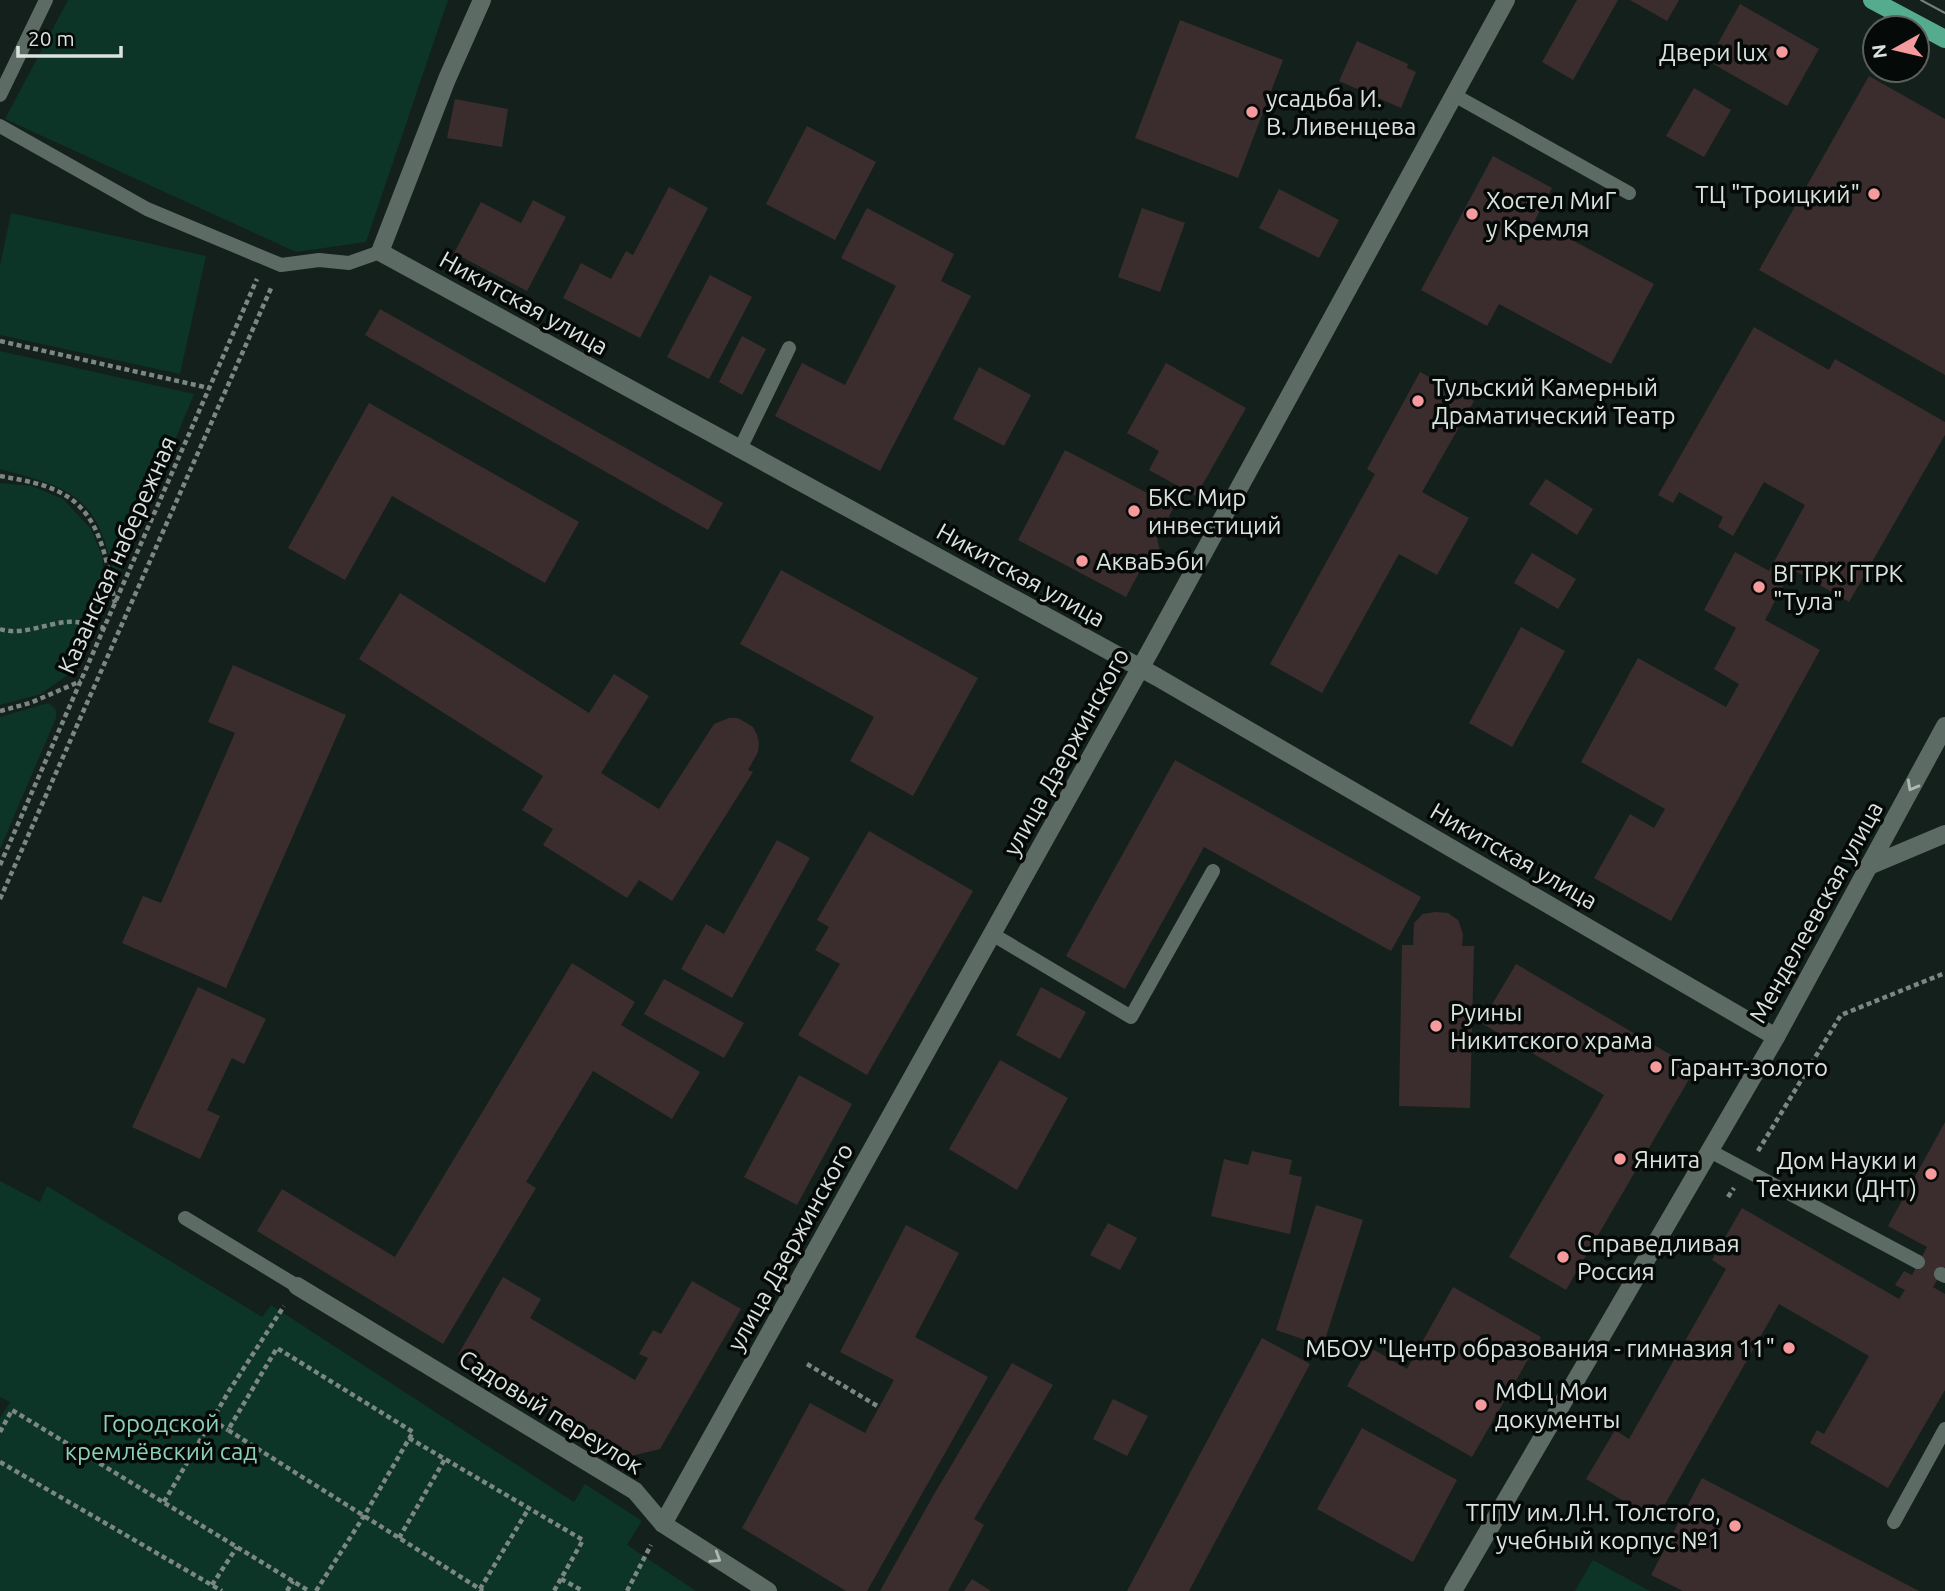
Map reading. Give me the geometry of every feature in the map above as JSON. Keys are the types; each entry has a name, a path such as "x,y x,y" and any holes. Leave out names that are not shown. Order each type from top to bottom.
{"main road":[{"path":"1872,0 1945,39"}],"street":[{"path":"380,252 447,79 482,0"},
{"name":"улица Дзержинского","path":"663,1524 1140,668 1506,0"},
{"name":"Никитская улица","path":"380,252 1140,668 1776,1037"},
{"name":"Менделеевская улица","path":"1453,1591 1776,1037 1945,726"},
{"path":"1869,866 1945,834"},
{"name":"Садовый переулок","path":"298,1286 635,1491 663,1524 768,1591"}],"lane":[{"path":"0,95 46,0"},
{"path":"1454,95 1629,193"},
{"path":"0,126 147,209 281,265 319,260 349,263 380,252"},
{"path":"740,449 789,348"},
{"path":"992,934 1131,1017 1213,871"},
{"path":"1710,1151 1919,1262"},
{"path":"185,1218 298,1286"},
{"path":"1894,1521 1945,1429"}],"path":[{"name":"Казанская набережная","path":"0,865 266,258"},
{"path":"0,899 281,265"},
{"path":"0,341 209,388"},
{"path":"0,475 64,494 80,508 94,527 103,546 115,603"},
{"path":"0,629 20,630 68,621 104,628"},
{"path":"0,711 30,703 82,680"},
{"path":"1728,1197 1841,1015 1945,973"},
{"path":"164,1502 212,1420 298,1286"},
{"path":"228,1430 277,1348 412,1432 365,1516 316,1591"},
{"path":"807,1364 879,1407"},
{"path":"0,1433 12,1410 309,1591"},
{"path":"212,1420 481,1590 529,1508"},
{"path":"409,1438 583,1540 554,1591"},
{"path":"399,1538 445,1459"},
{"path":"0,1462 222,1591"},
{"path":"627,1591 663,1524"},
{"path":"212,1585 237,1547"},
{"path":"561,1579 583,1591"},
{"path":"287,1591 293,1581"}],"green space":[{"path":"68,0 448,0 366,242 296,252 5,119"},
{"path":"11,213 206,256 180,374 0,335 0,266"},
{"path":"0,351 194,394 120,574 113,571 98,525 76,498 45,482 0,469"},
{"path":"0,483 32,486 63,499 91,529 102,556 105,597 97,626 80,666 41,694 0,705"},
{"path":"48,703 55,709 56,718 0,849 0,717"},
{"name":"Городской кремлёвский сад","path":"0,1181 40,1202 47,1186 262,1317 271,1305 574,1502 585,1484 642,1521 627,1545 696,1591 0,1591 0,1418 10,1402 0,1397"},
{"path":"1593,1560 1650,1591 1575,1591"}],"building":[{"path":"1577,0 1618,0 1573,80 1542,62"},
{"path":"1630,0 1679,0 1667,21"},
{"path":"1740,4 1819,49 1787,106 1708,61"},
{"path":"1180,20 1283,60 1238,178 1135,138"},
{"path":"1357,41 1408,64 1407,68 1416,72 1401,108 1339,81"},
{"name":"ТЦ \"Троицкий\"","path":"1864,84 1883,84 1945,119 1945,375 1759,270"},
{"path":"1694,88 1731,110 1704,157 1666,136"},
{"path":"455,99 508,109 502,147 447,138"},
{"path":"807,126 876,162 835,240 766,204"},
{"path":"1493,156 1552,188 1535,220 1654,284 1611,364 1499,304 1487,326 1421,290"},
{"path":"669,187 708,208 640,338 563,298 581,263 611,279 626,251 633,255"},
{"path":"1279,189 1339,220 1319,258 1259,228"},
{"path":"533,200 566,217 527,291 454,253 481,202 521,223"},
{"path":"867,208 954,254 941,281 971,296 880,471 775,416 802,363 845,385 896,286 841,258"},
{"path":"1142,208 1185,223 1160,292 1118,277"},
{"path":"710,275 752,297 709,379 667,357"},
{"path":"380,309 723,503 708,530 365,335"},
{"path":"1754,327 1829,370 1835,359 1945,422 1945,435 1849,602 1792,569 1765,620 1820,650 1671,921 1594,878 1630,814 1654,828 1665,809 1581,762 1638,658 1726,707 1739,684 1714,669 1736,628 1704,610 1735,552 1769,571 1805,505 1764,482 1733,536 1718,527 1723,517 1679,492 1673,503 1658,495"},
{"path":"742,336 766,349 742,395 719,382"},
{"path":"1166,363 1246,408 1196,496 1149,470 1159,451 1127,433"},
{"path":"979,367 1031,395 1004,446 953,419"},
{"path":"1420,372 1474,401 1422,492 1469,518 1437,575 1399,554 1322,693 1270,664 1375,474 1367,469"},
{"path":"369,403 579,522 545,583 392,496 345,580 288,548"},
{"path":"1065,450 1174,507 1157,538 1163,565 1142,567 1126,597 1018,540"},
{"path":"1546,479 1593,509 1577,535 1529,504"},
{"path":"1532,553 1576,579 1558,609 1514,583"},
{"path":"781,570 978,678 913,796 850,761 874,717 740,644"},
{"path":"400,593 589,713 614,674 649,696 601,773 659,809 714,724 729,718 738,718 753,727 759,743 758,752 748,770 753,772 672,901 639,880 627,898 543,845 553,829 522,810 543,776 359,659"},
{"path":"1521,627 1565,651 1512,747 1469,723"},
{"path":"233,665 346,715 226,988 122,943 143,896 161,903 235,733 208,722"},
{"path":"1175,760 1421,897 1391,951 1204,847 1125,989 1066,956"},
{"path":"869,831 973,891 867,1075 798,1035 840,964 815,950 829,927 817,920"},
{"path":"777,840 810,858 732,998 681,969 706,924 724,934"},
{"name":"Руины Никитского храма","path":"1448,913 1458,920 1463,934 1462,946 1474,946 1470,1108 1399,1106 1402,945 1413,945 1414,923 1423,914"},
{"path":"572,963 635,1002 621,1025 700,1072 672,1119 593,1071 526,1182 536,1188 443,1344 257,1231 282,1189 395,1257"},
{"path":"1516,964 1695,1069 1566,1290 1509,1257 1604,1095 1481,1023"},
{"path":"664,979 744,1023 724,1058 644,1014"},
{"path":"198,987 266,1019 244,1064 232,1058 207,1110 220,1116 200,1159 132,1127"},
{"path":"1041,987 1086,1012 1060,1059 1016,1035"},
{"path":"1000,1060 1068,1098 1017,1190 949,1149"},
{"path":"799,1075 852,1104 797,1205 744,1177"},
{"path":"1945,1122 1945,1267 1933,1287 1945,1294 1945,1390 1888,1488 1810,1443 1817,1430 1824,1434 1869,1356 1779,1304 1656,1520 1586,1479 1615,1430 1629,1439 1726,1269 1712,1260 1742,1208 1899,1299 1905,1290 1895,1285 1904,1271 1912,1275 1927,1247 1888,1226"},
{"path":"1252,1151 1292,1160 1289,1174 1302,1177 1290,1234 1211,1216 1224,1159 1248,1165"},
{"path":"1316,1205 1363,1220 1323,1346 1276,1330"},
{"path":"1108,1223 1137,1238 1120,1270 1090,1255"},
{"path":"906,1225 959,1253 915,1337 988,1377 867,1591 846,1591 742,1528 810,1403 865,1433 894,1380 840,1352"},
{"path":"503,1277 541,1299 530,1318 635,1380 648,1358 639,1354 653,1330 661,1334 692,1281 741,1309 660,1449 631,1456 458,1355"},
{"path":"1453,1287 1541,1337 1472,1457 1347,1386 1369,1347 1407,1369"},
{"path":"1262,1338 1310,1364 1189,1591 1127,1591"},
{"path":"1012,1363 1053,1385 974,1519 984,1525 948,1591 880,1591 933,1496"},
{"path":"1113,1399 1148,1416 1127,1456 1093,1439"},
{"path":"1362,1428 1457,1480 1413,1562 1317,1509"},
{"name":"ТГПУ им.Л.Н. Толстого, учебный корпус №1","path":"1702,1478 1919,1591 1683,1591 1651,1575"},
{"path":"972,1579 991,1591 964,1591"}],"tram line":[{"path":"1921,0 1945,13"}],"place":[{"name":"Двери lux","path":"1782,52"},
{"name":"усадьба И. В. Ливенцева","path":"1252,112"},
{"name":"ТЦ \"Троицкий\"","path":"1874,194"},
{"name":"Хостел МиГ у Кремля","path":"1472,214"},
{"name":"Тульский Камерный Драматический Театр","path":"1418,401"},
{"name":"БКС Мир инвестиций","path":"1134,511"},
{"name":"АкваБэби","path":"1082,561"},
{"name":"ВГТРК ГТРК \"Тула\"","path":"1759,587"},
{"name":"Руины Никитского храма","path":"1436,1026"},
{"name":"Гарант-золото","path":"1656,1067"},
{"name":"Янита","path":"1620,1159"},
{"name":"Дом Науки и Техники (ДНТ)","path":"1931,1174"},
{"name":"Справедливая Россия","path":"1563,1257"},
{"name":"МБОУ \"Центр образования - гимназия 11\"","path":"1789,1348"},
{"name":"МФЦ Мои документы","path":"1481,1405"},
{"name":"ТГПУ им.Л.Н. Толстого, учебный корпус №1","path":"1735,1526"}]}
